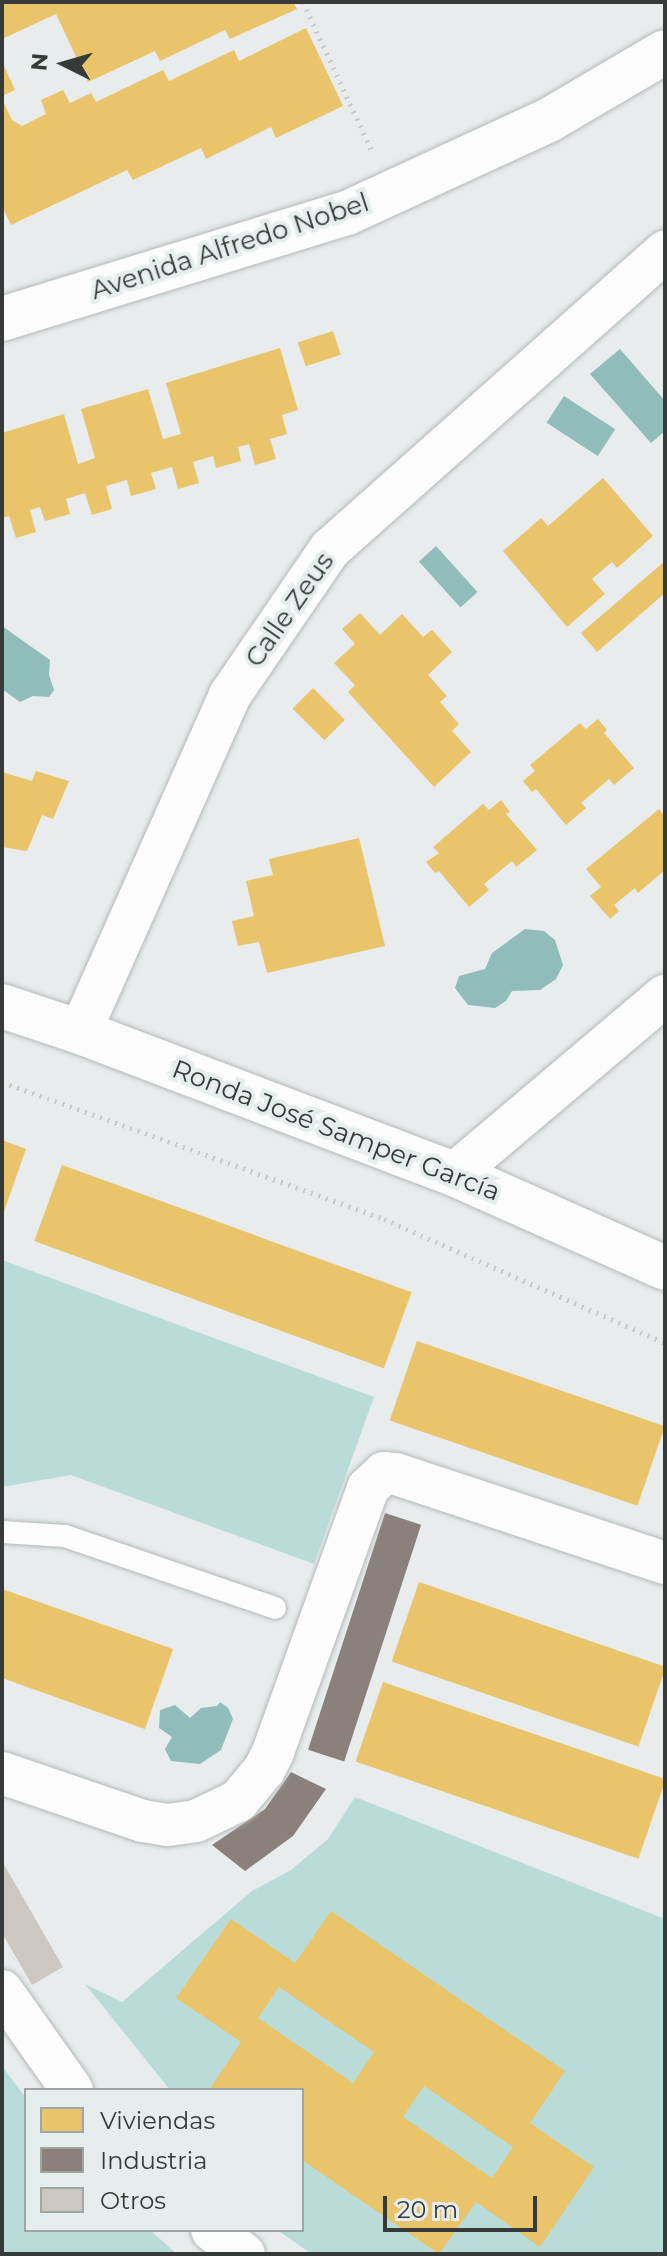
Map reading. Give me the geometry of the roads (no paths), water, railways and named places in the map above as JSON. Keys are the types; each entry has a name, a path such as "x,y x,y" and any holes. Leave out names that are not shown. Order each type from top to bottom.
{"main road":[{"name":"Avenida Alfredo Nobel","path":"2,319 347,213 549,120 665,52"},
{"name":"Ronda José Samper García","path":"2,1006 80,1032 454,1174 665,1268"}],"street":[{"name":"Calle Zeus","path":"80,1032 230,695 330,549 665,252"},
{"path":"454,1174 665,996"},
{"path":"2,1773 143,1821 168,1825 196,1821 238,1801 264,1770 273,1752 368,1488 384,1473 396,1474 665,1563"},
{"path":"2,1991 71,2088"},
{"path":"215,2232 244,2254"}],"lane":[{"path":"2,1532 65,1536 275,1608"}]}
